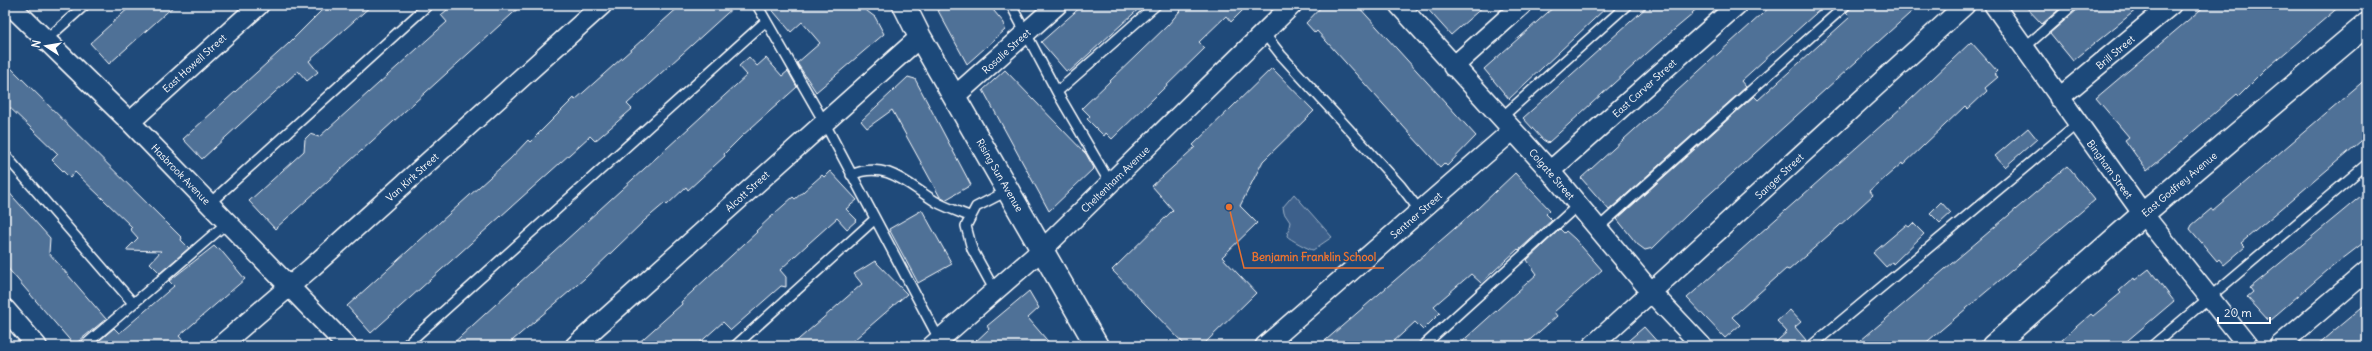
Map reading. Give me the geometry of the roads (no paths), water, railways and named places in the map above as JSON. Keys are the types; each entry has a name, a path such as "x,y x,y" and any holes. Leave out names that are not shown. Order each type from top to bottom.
{"street":[{"name":"Hasbrook Avenue","path":"10,5 130,122 347,346"},
{"name":"East Howell Street","path":"130,122 259,5"},
{"name":"Van Kirk Street","path":"220,346 290,286 602,5"},
{"name":"Rising Sun Avenue","path":"904,5 920,37 1009,190 1096,346"},
{"name":"Rosalie Street","path":"955,96 1058,5"},
{"name":"Cheltenham Avenue","path":"936,343 1043,250 1292,5"},
{"path":"1453,67 1522,5"},
{"name":"East Carver Street","path":"1550,171 1737,5"},
{"name":"Sanger Street","path":"1592,346 1652,293 1965,5"},
{"name":"Bingham Street","path":"1994,5 2143,214 2248,346"},
{"name":"Brill Street","path":"2059,98 2171,5"},
{"name":"Colgate Street","path":"1405,7 1453,67 1550,171 1652,293 1702,346"},
{"name":"East Godfrey Avenue","path":"1994,346 2143,214 2367,24"},
{"name":"Alcott Street","path":"575,346 920,37"},
{"name":"Sentner Street","path":"1265,346 1420,211 1507,124"},
{"path":"2279,346 2367,271"},
{"path":"5,309 37,346"}],"lane":[{"path":"46,40 85,5"},
{"path":"210,203 428,5"},
{"path":"757,5 824,122 875,219 936,343"},
{"path":"1011,5 1057,92 1110,183"},
{"path":"1057,92 1156,5"},
{"path":"1507,124 1627,5"},
{"path":"1598,228 1846,5"},
{"path":"2024,48 2073,5"},
{"path":"405,346 766,21"},
{"path":"1264,33 1281,56 1400,185 1420,211"},
{"path":"1812,346 2078,123"},
{"path":"5,155 134,303"},
{"path":"2152,346 2367,164"},
{"path":"851,174 864,169 879,170 900,177 938,203 969,216"},
{"path":"995,291 972,249 966,226 969,216 976,207 1009,190"},
{"path":"1423,346 1578,205"},
{"path":"735,346 875,219"},
{"path":"84,346 228,222"}],"place":[{"name":"Benjamin Franklin School","path":"1229,207"}]}
